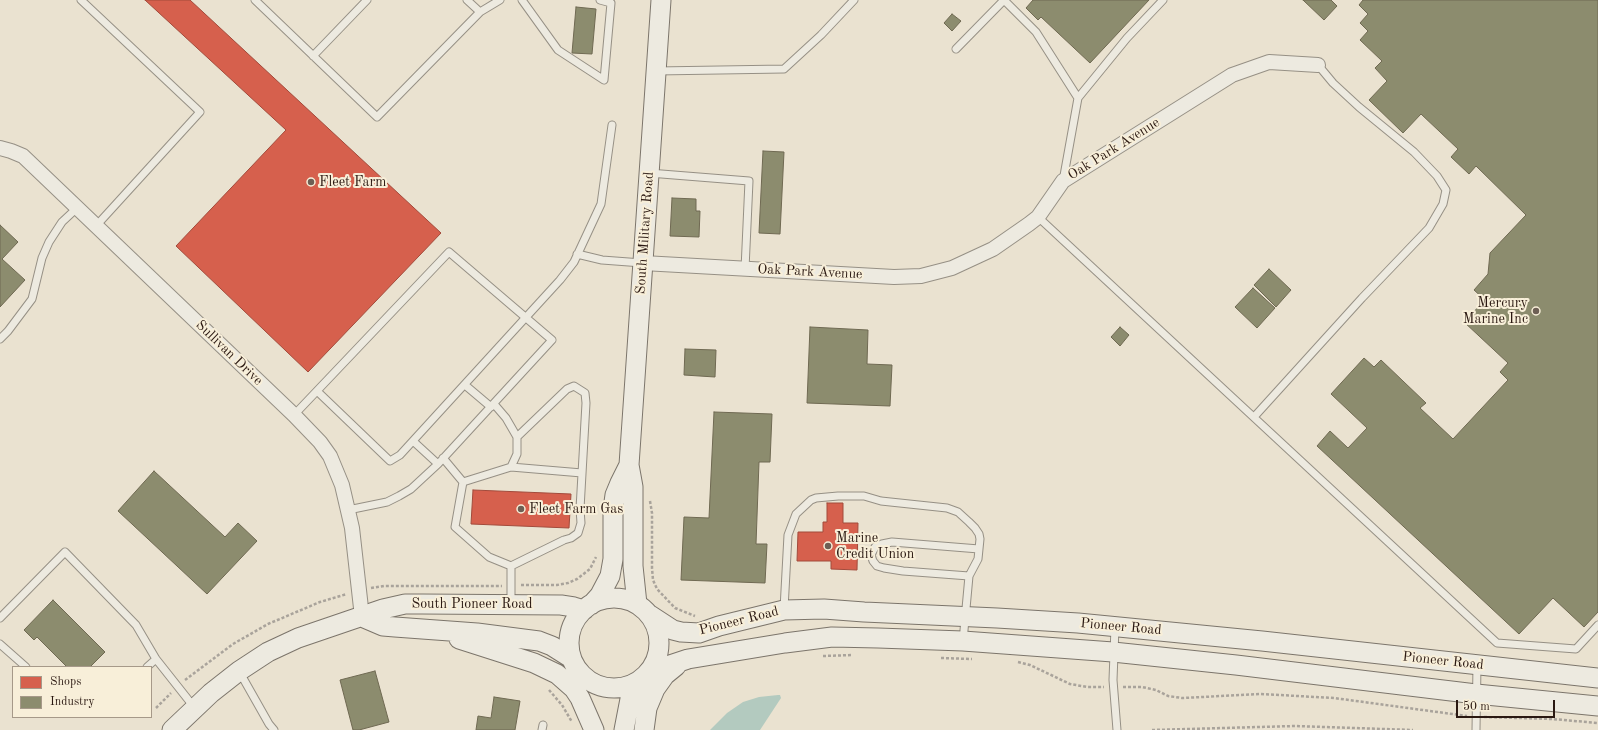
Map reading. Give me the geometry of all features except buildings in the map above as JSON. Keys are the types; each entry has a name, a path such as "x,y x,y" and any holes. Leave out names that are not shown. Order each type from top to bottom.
{"main road":[{"name":"South Military Road","path":"643,610 633,566 633,487 629,465 661,0"},
{"name":"South Military Road","path":"587,608 600,595 610,576 613,559 613,509 615,495 629,465"},
{"path":"595,730 591,704 575,665 569,645 571,632 576,620 587,608 602,600 614,598 625,600 643,610 657,629 660,644 657,659 646,676 634,690 630,699 624,730"},
{"name":"South Pioneer Road","path":"172,730 211,693 239,671 268,652 298,638 383,609 405,604 560,605 587,608"},
{"name":"Pioneer Road","path":"643,610 673,630 681,632 699,633 719,626 784,610 824,609 966,616 1115,626 1598,678"},
{"name":"South Pioneer Road","path":"362,617 383,626 477,633 540,641 552,646 575,665"},
{"path":"431,630 534,663 557,674 566,680 577,693 586,708 595,730"},
{"name":"Pioneer Road","path":"646,676 688,659 785,643 832,637 878,638 963,641 1113,652 1236,665 1476,694 1598,706"},
{"path":"644,730 648,708 657,685 671,669 688,659"},
{"path":"575,665 589,681 602,687 616,689 630,686 646,676"}],"street":[{"name":"Oak Park Avenue","path":"643,263 894,277 910,277 932,274 977,258 1004,242 1038,217 1063,181 1232,75 1268,62 1318,65"},
{"name":"Sullivan Drive","path":"0,148 23,156 294,415 320,442 330,456 342,485 352,528 362,617"}],"lane":[{"path":"81,0 200,112 96,226"},
{"path":"255,0 377,117 480,12 500,0"},
{"path":"313,56 367,0"},
{"path":"467,0 480,12"},
{"path":"522,0 558,50 604,80 611,3 600,0"},
{"path":"656,71 784,69 821,35 854,0"},
{"path":"956,49 1004,0 1036,32 1078,98"},
{"path":"1063,181 1078,98 1127,38 1163,0"},
{"path":"1254,418 1362,298 1429,228 1443,204 1446,190 1437,176 1414,152 1333,83 1318,65"},
{"path":"317,391 390,461 400,455 526,318 574,262 601,204 612,125"},
{"path":"649,173 749,181 745,269"},
{"path":"0,339 8,331 32,299 42,258 49,242 62,222 77,208"},
{"path":"1038,217 1497,643 1576,649 1598,625"},
{"path":"294,415 448,252 552,340 493,406 438,464 411,489 387,502 348,510"},
{"path":"577,254 602,260 643,263"},
{"path":"465,385 506,418 517,437 516,454 511,467"},
{"path":"443,458 463,482 455,527 489,557 511,566 578,534 581,523 580,509 586,403 585,393 574,386 567,389 517,437"},
{"path":"413,441 438,464"},
{"path":"463,482 511,467 582,473"},
{"path":"784,610 788,536 796,514 804,506 816,498 864,496 881,502 948,508 958,512 975,528 979,534 978,559 969,576 963,641"},
{"path":"969,576 903,571 884,568 877,566 871,555 875,547 892,542 979,549"},
{"path":"0,618 65,552 136,626 156,658 194,708"},
{"path":"511,566 511,605"},
{"path":"1115,626 1113,680 1117,730"},
{"path":"0,644 25,666"},
{"path":"148,666 156,658"},
{"path":"1476,730 1477,665"},
{"path":"239,671 269,724 274,730"}],"path":[{"path":"652,513 654,580 657,590 675,608 686,613"},
{"path":"546,687 562,705 573,725"},
{"path":"1152,730 1295,726 1413,730"}],"shaded area":[{"path":"780,695 781,698 760,730 710,730 727,713 743,702 759,697"}],"place":[{"name":"Fleet Farm","path":"311,182"},
{"name":"Mercury Marine Inc","path":"1536,311"},
{"name":"Fleet Farm Gas","path":"521,509"},
{"name":"Marine Credit Union","path":"828,546"}]}
